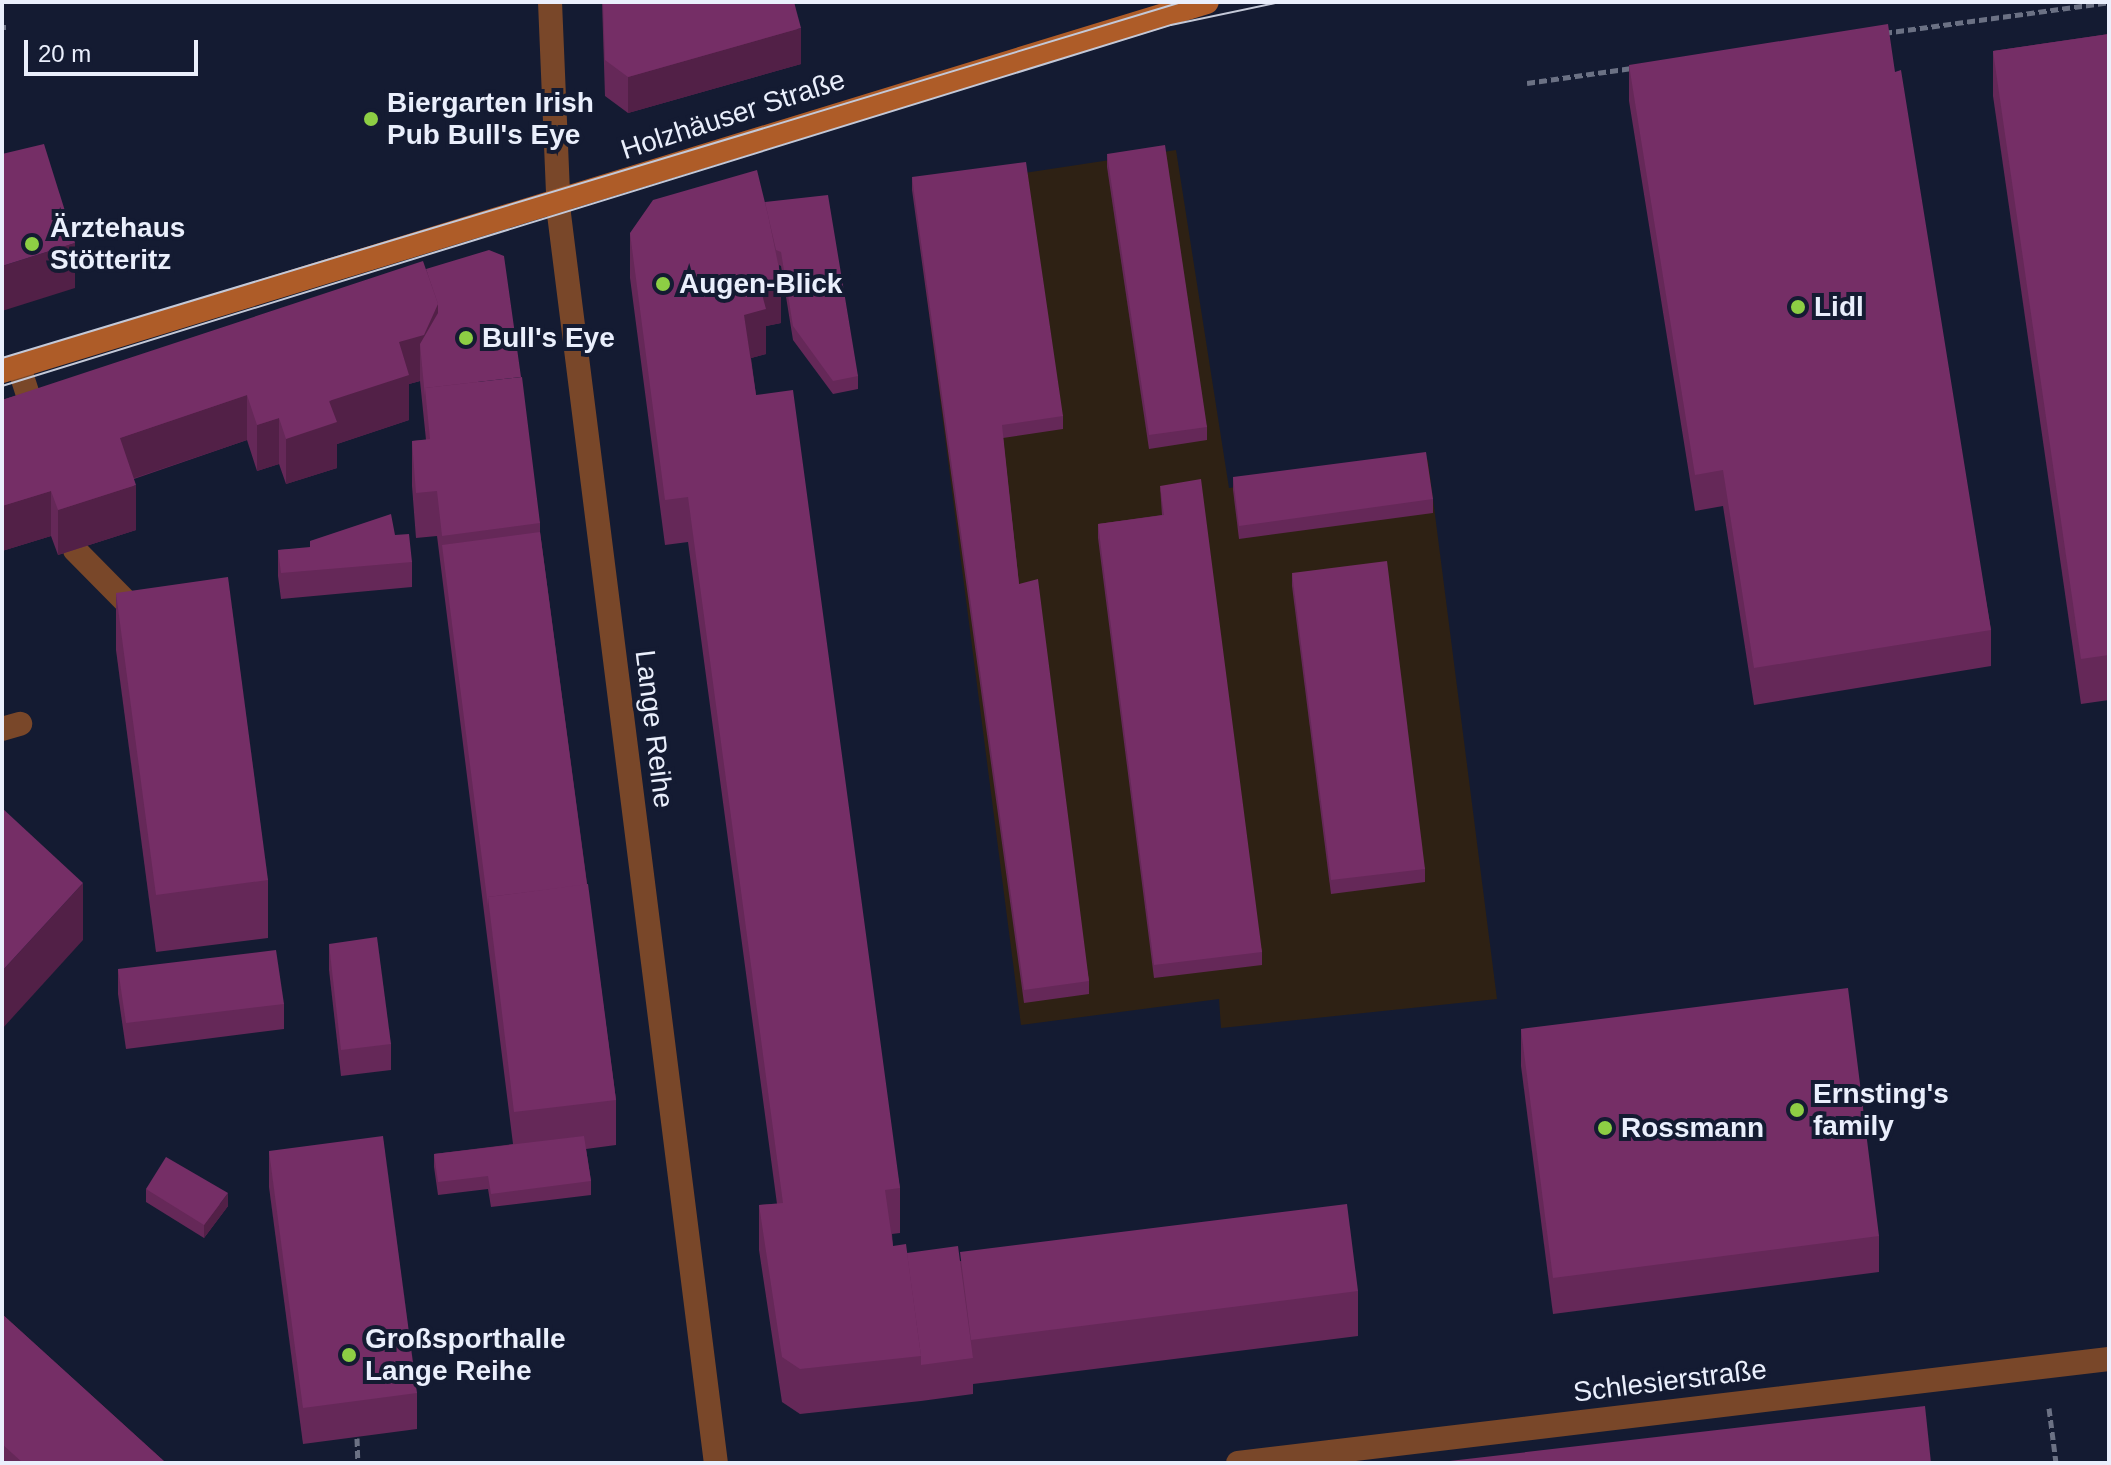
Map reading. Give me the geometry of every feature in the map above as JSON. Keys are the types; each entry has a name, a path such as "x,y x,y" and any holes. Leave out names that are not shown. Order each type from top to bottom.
{"main road":[{"name":"Holzhäuser Straße","path":"10,369 1207,2"}],"street":[{"name":"Lange Reihe","path":"550,2 558,202 716,1463"},
{"path":"10,369 40,433"},
{"path":"75,550 152,628"},
{"name":"Schlesierstraße","path":"1238,1463 2109,1359"}],"path":[{"path":"1880,33 2109,2"},
{"path":"1527,83 1649,66"},
{"path":"2043,1367 2056,1463"},
{"path":"357,1438 358,1463"}],"shaded area":[{"path":"1176,150 1229,488 1428,460 1497,999 1221,1028 1219,999 1021,1025 913,190"}],"building":[{"path":"603,2 794,2 801,28 628,77 605,60"},
{"name":"Lidl","path":"1888,24 1895,72 1901,70 1991,630 1754,668 1723,470 1695,475 1629,65"},
{"path":"2109,34 2109,655 2081,659 1993,51"},
{"path":"44,144 75,243 2,266 2,154"},
{"path":"1165,145 1207,427 1149,435 1107,154"},
{"path":"1026,162 1063,416 1002,425 1019,584 1038,579 1089,981 1024,990 912,177"},
{"path":"757,170 781,278 759,283 766,309 744,315 756,395 793,390 900,1188 885,1190 893,1246 906,1244 921,1356 800,1369 782,1357 759,1205 783,1203 688,497 665,500 630,233 653,200"},
{"path":"828,195 858,376 833,381 793,326 781,252 776,250 765,202"},
{"path":"489,250 504,256 521,377 425,388 425,397 420,344 438,313 426,269"},
{"path":"423,261 438,304 424,335 399,342 409,375 329,401 337,422 286,439 279,418 257,425 247,395 120,438 136,485 58,510 51,491 2,506 2,400"},
{"path":"522,377 540,523 442,536 437,491 416,493 412,441 430,439 425,388"},
{"path":"1426,452 1433,499 1239,526 1233,477"},
{"path":"1201,479 1262,952 1154,965 1098,524 1164,515 1160,486"},
{"path":"391,514 395,535 409,534 412,562 281,573 278,550 310,547 310,541"},
{"path":"540,532 587,885 488,897 488,906 442,545"},
{"path":"1387,561 1425,869 1331,880 1292,573"},
{"path":"228,577 268,880 156,895 116,593"},
{"path":"2,808 83,883 2,971"},
{"path":"588,884 616,1100 514,1112 488,897"},
{"path":"377,937 391,1044 341,1050 329,944"},
{"path":"276,950 284,1004 126,1023 118,969"},
{"path":"1848,988 1879,1236 1553,1278 1521,1029"},
{"name":"Großsporthalle Lange Reihe","path":"383,1136 417,1393 303,1408 269,1151"},
{"path":"584,1136 591,1181 491,1194 488,1176 438,1182 434,1154"},
{"path":"166,1157 228,1193 204,1225 146,1189"},
{"path":"1347,1204 1358,1291 971,1340 960,1252"},
{"path":"958,1246 973,1358 921,1365 907,1253"},
{"path":"2,1314 166,1463 23,1463 2,1444"},
{"path":"1925,1406 1931,1463 1432,1463"}],"tram line":[{"path":"2,358 1182,2"},
{"path":"2,386 1171,25 1280,2"}],"place":[{"name":"Biergarten Irish Pub Bull's Eye","path":"371,119"},
{"name":"Ärztehaus Stötteritz","path":"32,244"},
{"name":"Augen-Blick","path":"663,284"},
{"name":"Lidl","path":"1798,307"},
{"name":"Bull's Eye","path":"466,338"},
{"name":"Ernsting's family","path":"1797,1110"},
{"name":"Rossmann","path":"1605,1128"},
{"name":"Großsporthalle Lange Reihe","path":"349,1355"}]}
